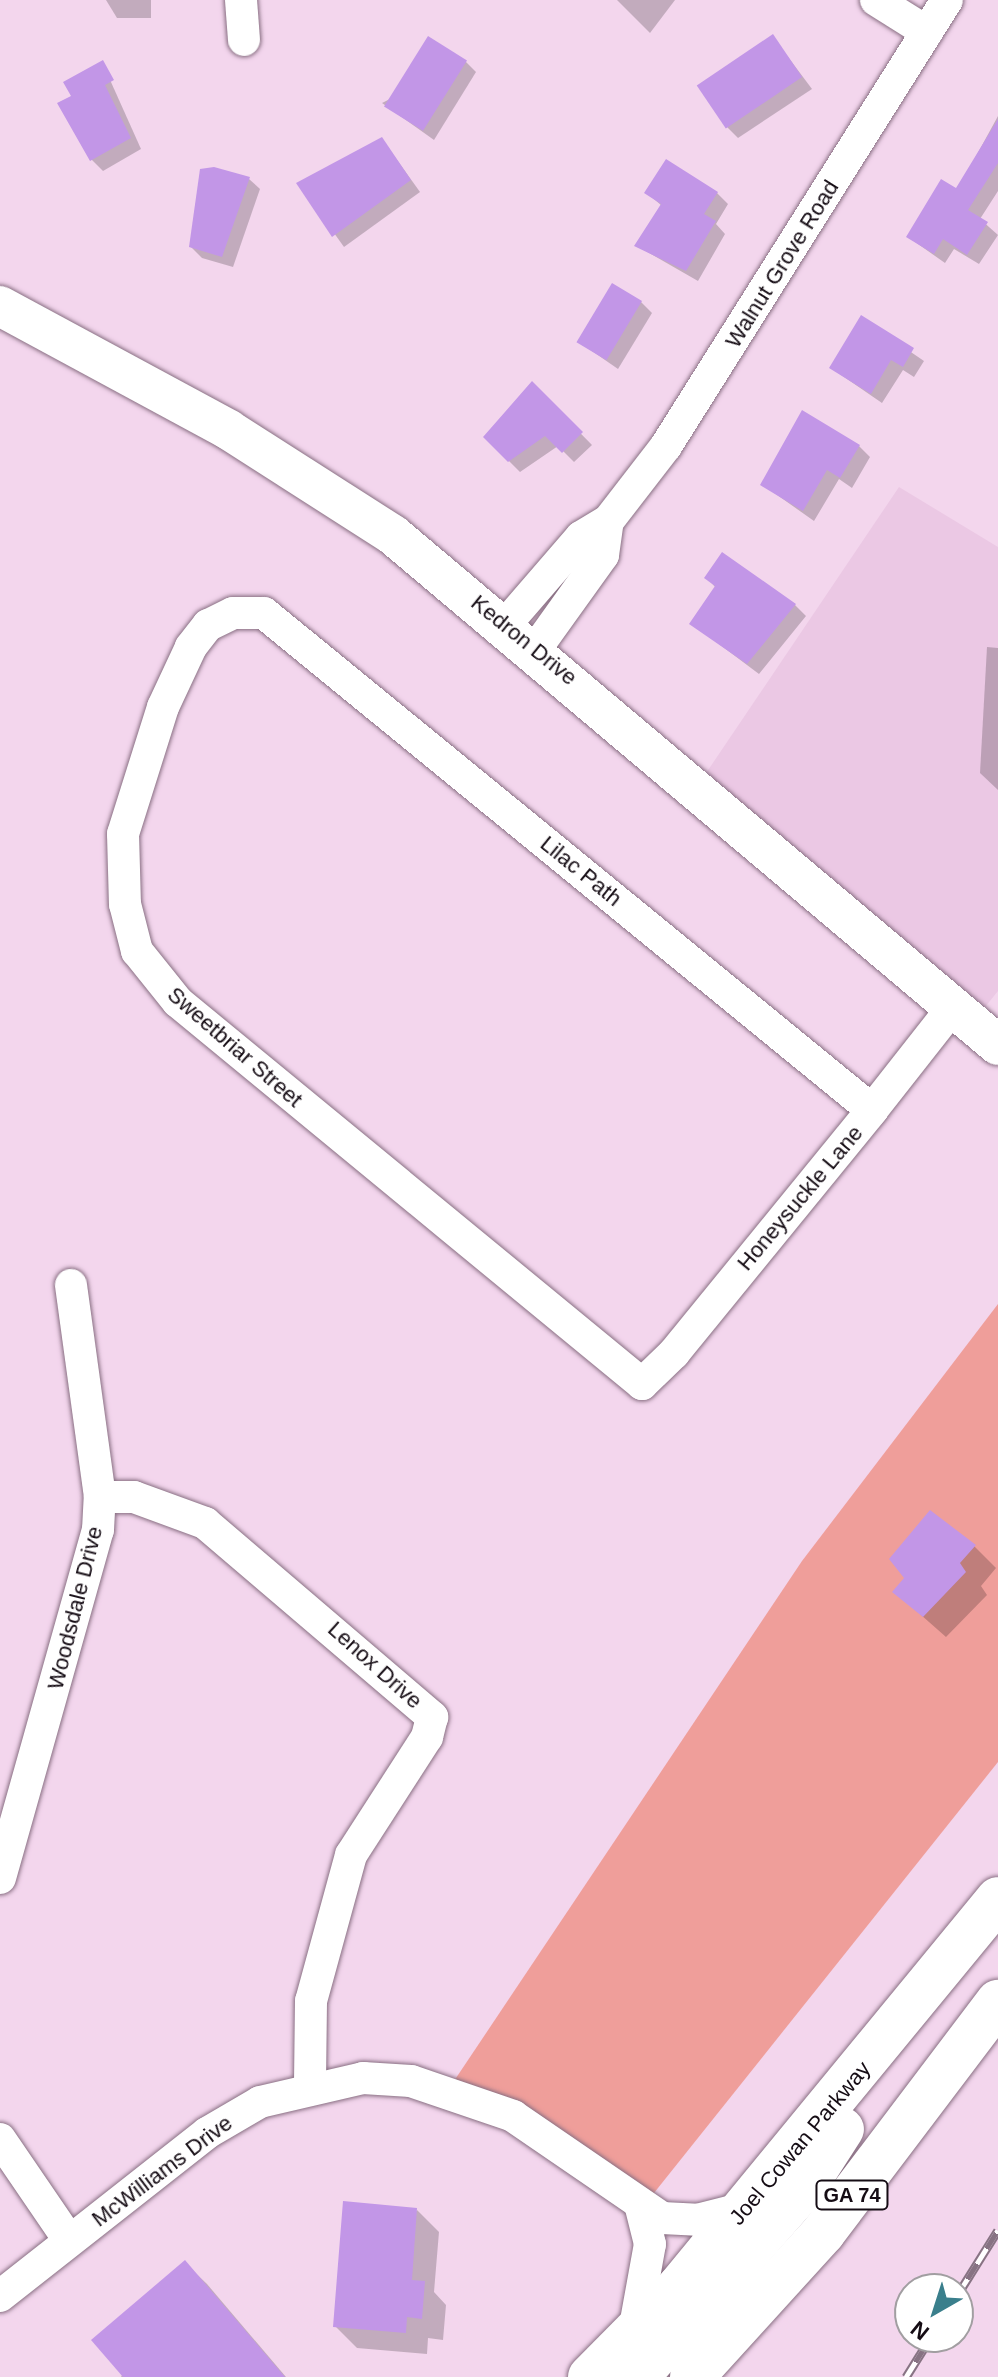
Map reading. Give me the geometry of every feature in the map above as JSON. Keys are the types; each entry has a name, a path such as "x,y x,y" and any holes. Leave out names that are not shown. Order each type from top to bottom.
{"main road":[{"name":"Joel Cowan Parkway","path":"590,2377 748,2207 998,1899"},
{"name":"GA 74","path":"692,2377 806,2251 998,2002"},
{"path":"637,2377 804,2188 844,2126 876,2050"},
{"path":"725,2377 753,2346 806,2251"}],"street":[{"path":"241,0 244,40"},
{"path":"876,0 927,32"},
{"name":"Walnut Grove Road","path":"520,638 581,537 608,521 724,358 947,0"},
{"name":"Kedron Drive","path":"0,306 309,478 520,638 998,1045"},
{"name":"Sweetbriar Street","path":"290,632 249,608 208,625 191,647 163,707 123,834 125,904 137,951 188,1010 642,1384"},
{"name":"Lilac Path","path":"290,632 872,1110"},
{"name":"Honeysuckle Lane","path":"642,1384 872,1110 953,1007"},
{"name":"Woodsdale Drive","path":"0,1878 88,1571 100,1497 71,1285"},
{"name":"Lenox Drive","path":"100,1497 134,1497 205,1523 432,1717 427,1737 368,1820 341,1883 311,2001 310,2085"},
{"name":"McWilliams Drive","path":"0,2296 207,2133 310,2085 411,2081 468,2096 593,2166 641,2208 678,2222 748,2207"},
{"path":"0,2139 69,2240"},
{"path":"634,2332 650,2244 641,2208"}],"shaded area":[{"path":"899,487 998,547 998,991 973,1022 696,788"},
{"path":"998,1304 998,1762 646,2203 454,2081 802,1561"}],"building":[{"path":"773,34 802,77 726,129 697,85"},
{"path":"428,36 467,60 423,131 384,106"},
{"path":"103,60 114,80 105,85 131,138 90,161 57,103 71,96 63,82"},
{"path":"998,119 998,163 968,210 988,222 967,255 943,239 934,254 906,237 941,179 956,188"},
{"path":"382,137 411,180 332,237 296,183"},
{"path":"666,159 718,192 704,214 716,221 686,271 634,246 661,204 644,193"},
{"path":"214,167 250,177 222,257 189,247 200,169"},
{"path":"612,283 642,301 606,360 576,342"},
{"path":"861,315 914,348 903,367 891,360 871,394 829,368"},
{"path":"532,381 583,432 562,453 545,436 508,462 483,437"},
{"path":"802,410 860,445 840,478 827,470 803,511 760,485"},
{"path":"722,552 796,604 747,664 689,624 715,586 704,578"},
{"path":"930,1510 976,1545 960,1563 966,1572 923,1617 892,1592 904,1578 889,1559"},
{"path":"343,2201 417,2208 412,2280 425,2281 422,2319 407,2317 406,2333 333,2327"},
{"path":"185,2260 285,2377 123,2377 91,2340"}],"railway":[{"path":"971,2273 998,2230"},
{"path":"906,2377 921,2353"}]}
